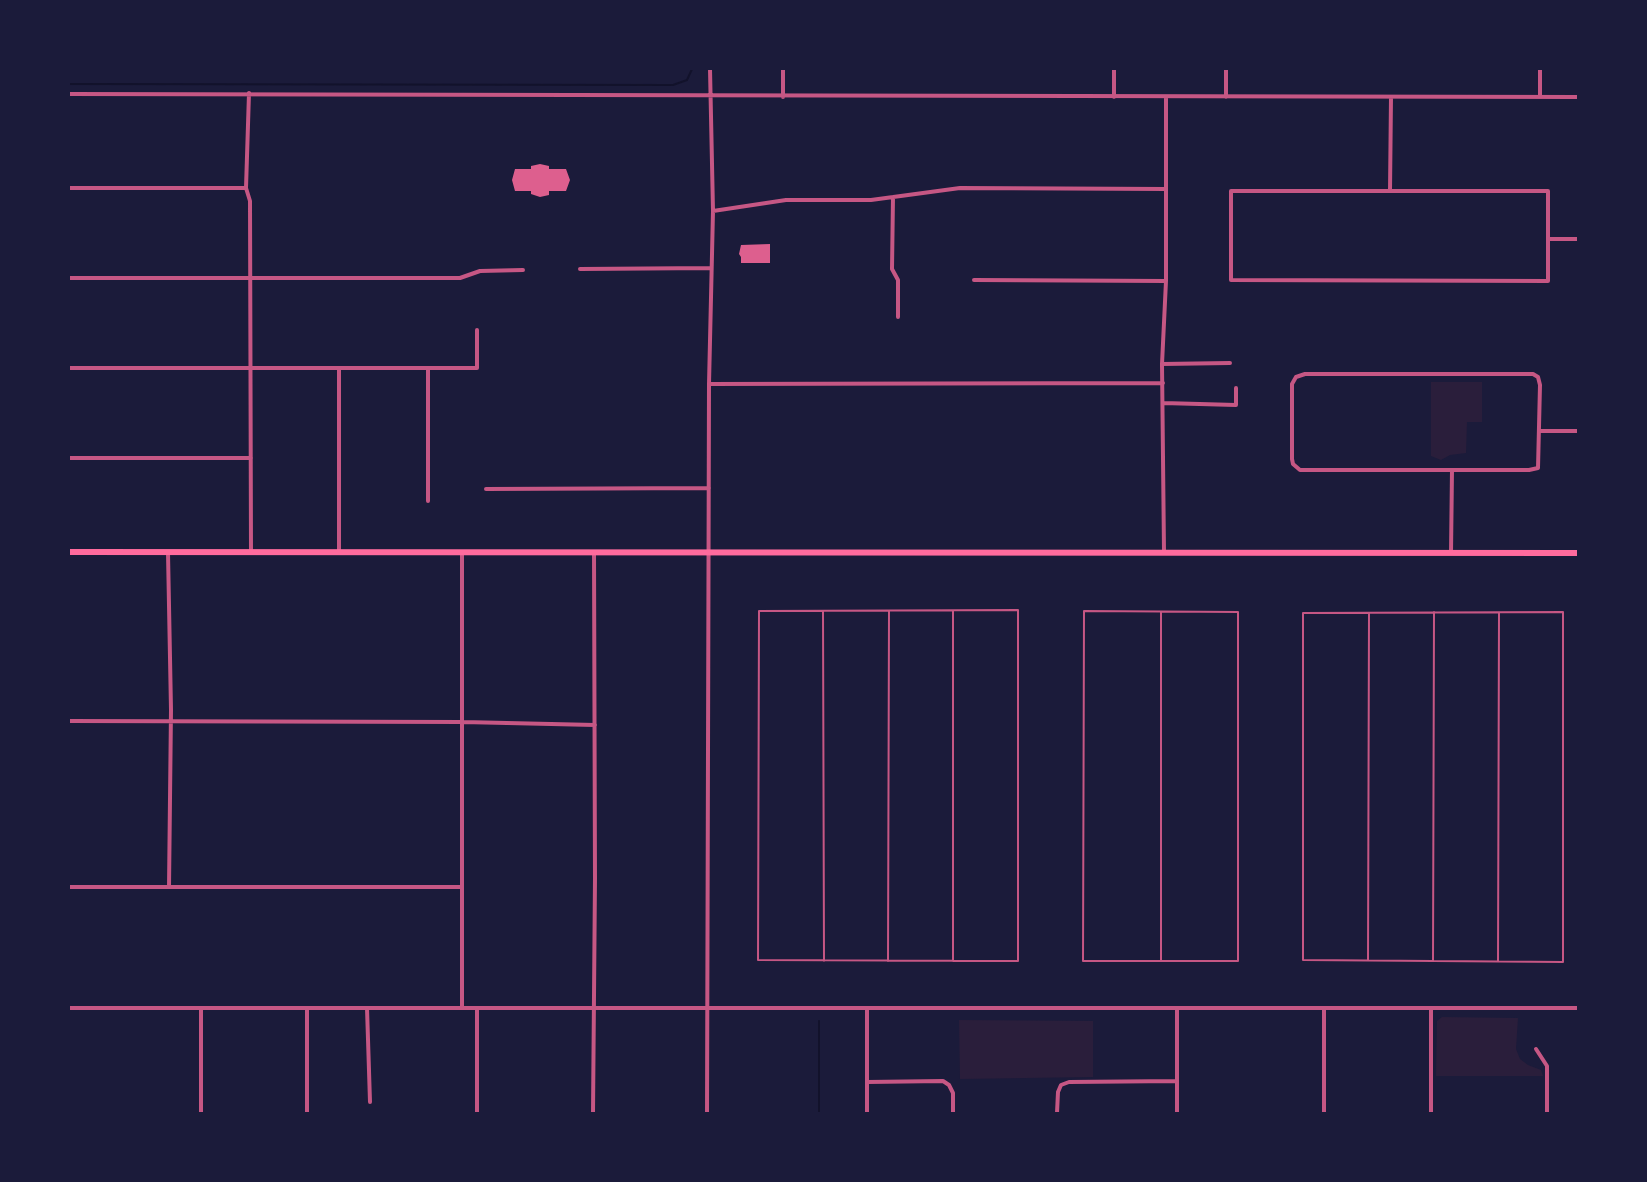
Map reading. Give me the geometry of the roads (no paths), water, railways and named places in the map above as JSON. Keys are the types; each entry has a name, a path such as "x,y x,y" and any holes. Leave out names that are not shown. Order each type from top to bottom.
{"main road":[{"path":"69,552 1578,553"}],"street":[{"path":"707,1113 709,384 713,211 710,69"},
{"path":"783,69 783,97"},
{"path":"1114,69 1114,97"},
{"path":"1226,69 1226,97"},
{"path":"1540,69 1540,97"},
{"path":"249,93 246,188 250,201 251,553"},
{"path":"69,94 1578,97"},
{"path":"1164,553 1162,364 1166,281 1166,97"},
{"path":"1390,191 1391,97"},
{"path":"69,188 246,188"},
{"path":"713,211 786,201 871,200 960,188 1166,189"},
{"path":"1548,190 1548,281 1231,280 1231,191 1390,191 1548,190"},
{"path":"893,197 892,269 898,280 898,317"},
{"path":"1548,239 1578,239"},
{"path":"580,269 711,268"},
{"path":"69,278 460,278 480,271 523,270"},
{"path":"974,280 1166,281"},
{"path":"69,368 477,368 477,330"},
{"path":"1162,364 1230,363"},
{"path":"339,368 339,553"},
{"path":"428,368 428,501"},
{"path":"1305,374 1528,374 1538,376 1540,385 1540,431 1538,468 1528,470 1304,470 1296,468 1292,459 1292,384 1296,377 1305,374"},
{"path":"709,384 1162,382"},
{"path":"1162,403 1236,405 1236,388"},
{"path":"1540,431 1578,431"},
{"path":"69,458 251,458"},
{"path":"1451,553 1452,471"},
{"path":"486,489 709,488"},
{"path":"168,553 169,887"},
{"path":"462,553 462,1008"},
{"path":"593,1113 594,553"},
{"path":"69,721 595,724"},
{"path":"69,887 462,887"},
{"path":"69,1008 1578,1008"},
{"path":"201,1008 201,1113"},
{"path":"307,1008 307,1113"},
{"path":"367,1008 370,1102"},
{"path":"477,1008 477,1113"},
{"path":"867,1008 867,1113"},
{"path":"1177,1008 1177,1113"},
{"path":"1324,1008 1324,1113"},
{"path":"1431,1008 1431,1113"},
{"path":"1536,1049 1547,1066 1547,1113"},
{"path":"867,1082 943,1081 949,1085 953,1093 953,1113"},
{"path":"1057,1113 1058,1092 1061,1085 1069,1082 1177,1081"}],"lane":[{"path":"1018,610 1018,961 758,960 759,611 953,611 1018,610"},
{"path":"823,611 824,960"},
{"path":"888,961 889,611"},
{"path":"953,611 954,961"},
{"path":"1084,612 1161,612 1238,612 1238,961 1083,960 1084,612"},
{"path":"1161,612 1161,961"},
{"path":"1433,961 1434,612"},
{"path":"1498,961 1499,612"},
{"path":"1499,612 1563,612 1563,962 1303,960 1303,613 1499,612"},
{"path":"1368,960 1369,613"}],"waterway":[{"path":"69,84 673,85 687,80 692,69"},
{"path":"819,1021 819,1113"}]}
